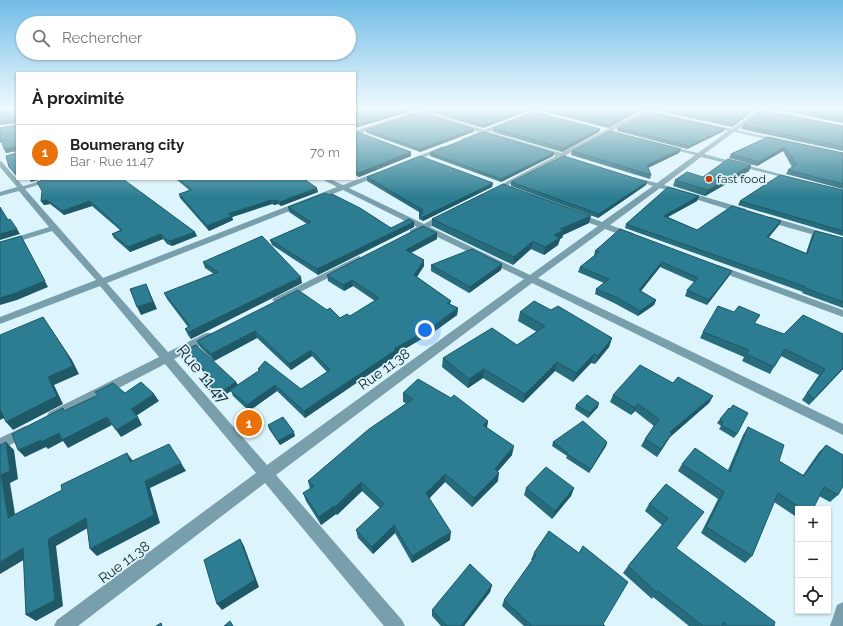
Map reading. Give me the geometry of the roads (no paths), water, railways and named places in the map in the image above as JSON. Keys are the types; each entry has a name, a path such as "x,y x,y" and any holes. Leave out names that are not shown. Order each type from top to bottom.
{"street":[{"path":"400,165 468,138"},
{"path":"505,138 566,157"},
{"path":"487,194 566,157 597,138"},
{"name":"Rue 11.38","path":"63,626 266,474 723,138"},
{"path":"768,138 788,143"},
{"path":"662,145 798,180"},
{"path":"407,151 436,162"},
{"name":"Rue 11.47","path":"2,159 21,188 54,228 102,281 396,626"},
{"path":"0,321 386,171"},
{"path":"629,176 747,212"},
{"path":"0,194 51,180"},
{"path":"327,180 843,430"},
{"path":"401,238 451,212"},
{"path":"567,212 634,237"},
{"path":"762,216 843,241"},
{"path":"0,246 54,228"},
{"path":"266,306 366,256"},
{"path":"709,264 843,314"},
{"path":"0,444 217,332"},
{"path":"839,626 843,611"}],"place":[{"name":"fast food","path":"709,179"},
{"name":"Boumerang city","path":"249,423"}]}
